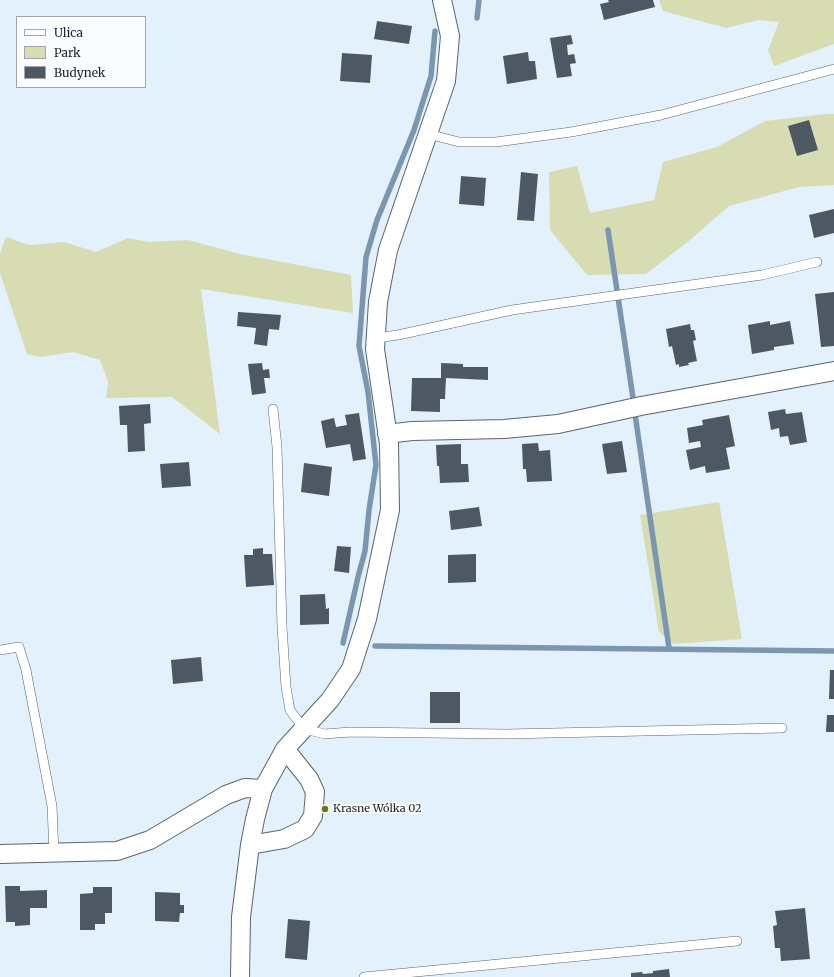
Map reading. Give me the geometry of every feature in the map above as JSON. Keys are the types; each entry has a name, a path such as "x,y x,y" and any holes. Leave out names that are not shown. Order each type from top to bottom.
{"street":[{"path":"240,977 241,917 250,845 263,789 285,749 330,700 351,669 367,619 390,510 389,444 375,349 378,302 388,250 446,81 450,36 442,0"},
{"path":"387,434 412,431 504,430 558,424 641,406 834,371"},
{"path":"250,845 284,839 305,829 313,816 315,792 309,779 285,749"},
{"path":"0,854 117,851 150,840 226,795 245,788 263,789"}],"lane":[{"path":"428,134 458,142 496,142 570,132 660,115 834,69"},
{"path":"376,338 398,335 512,310 762,275 817,262"},
{"path":"273,409 277,447 282,627 286,687 290,710 304,729 325,734 350,732 506,734 782,728"},
{"path":"0,650 20,647 26,670 52,806 54,853"},
{"path":"364,977 737,941"}],"green space":[{"path":"659,0 834,0 834,44 774,66 768,50 779,22 758,20 726,28 663,11"},
{"path":"834,114 834,185 799,187 729,206 690,240 646,274 587,275 550,230 549,172 577,166 590,213 654,200 663,162 717,147 765,121"},
{"path":"6,237 29,245 64,242 96,252 128,238 149,242 188,240 240,254 351,275 353,313 201,289 220,434 172,397 106,398 108,382 100,360 73,352 40,357 27,354 0,273 0,253"},
{"path":"719,502 742,639 673,644 659,632 640,515"}],"building":[{"path":"608,0 653,0 655,7 604,20 600,4 609,2"},
{"path":"377,21 412,26 409,44 374,39"},
{"path":"571,35 573,44 567,45 568,55 574,54 576,63 570,64 572,76 557,78 550,38"},
{"path":"528,52 529,61 535,61 537,79 507,84 503,56"},
{"path":"342,53 372,55 370,83 340,81"},
{"path":"809,120 818,150 797,156 788,126"},
{"path":"521,172 538,174 534,221 517,220"},
{"path":"461,176 486,178 484,206 459,204"},
{"path":"834,209 834,233 814,238 809,215"},
{"path":"834,292 834,346 821,347 815,294"},
{"path":"238,312 281,315 279,330 269,329 267,346 254,344 256,328 237,326"},
{"path":"770,321 770,325 790,321 794,344 774,347 774,350 752,354 748,325"},
{"path":"690,324 691,330 694,330 696,340 693,341 697,361 688,363 689,365 679,367 679,364 676,365 672,346 669,347 666,329"},
{"path":"262,363 263,370 269,369 270,378 264,378 266,393 252,395 248,364"},
{"path":"441,363 463,364 463,367 488,367 488,380 446,378 445,399 440,399 440,412 411,411 412,378 441,378"},
{"path":"150,404 151,423 144,424 145,451 128,452 127,425 120,425 119,406"},
{"path":"785,409 786,414 802,412 807,442 790,445 788,436 780,437 779,428 771,430 768,412"},
{"path":"359,413 366,459 353,461 350,444 326,448 321,421 334,418 336,427 347,425 345,415"},
{"path":"729,415 735,446 726,448 730,469 706,473 705,466 690,470 686,450 701,447 700,441 689,443 687,428 703,425 702,420"},
{"path":"622,441 627,472 607,474 602,444"},
{"path":"538,443 539,451 550,450 552,481 527,482 526,469 523,469 522,444"},
{"path":"461,444 461,464 468,464 469,482 440,483 439,466 437,466 436,445"},
{"path":"189,462 191,486 162,488 160,464"},
{"path":"304,463 332,467 329,496 301,492"},
{"path":"479,507 482,526 451,530 449,511"},
{"path":"337,546 351,547 349,573 334,571"},
{"path":"263,548 263,554 272,554 274,585 246,587 244,555 253,555 253,549"},
{"path":"476,554 476,582 448,583 448,555"},
{"path":"325,594 326,609 329,608 329,624 300,625 300,595"},
{"path":"201,657 203,681 173,684 171,660"},
{"path":"830,670 834,670 834,699 829,699"},
{"path":"430,692 460,692 460,723 430,723"},
{"path":"827,715 834,715 834,732 826,732"},
{"path":"5,886 20,886 20,891 47,890 47,908 30,908 30,925 15,926 15,922 6,922"},
{"path":"93,887 112,887 112,913 105,913 105,924 95,924 95,930 80,930 80,894 93,893"},
{"path":"155,892 180,893 180,905 184,905 184,913 180,913 179,922 155,921"},
{"path":"805,908 810,959 781,961 780,948 775,948 773,926 777,925 775,911"},
{"path":"288,919 310,921 307,960 285,958"},
{"path":"669,969 670,977 631,977 631,973 653,973 653,971"}],"waterway":[{"path":"477,18 479,0"},
{"path":"343,643 365,551 369,510 376,465 368,392 359,346 366,257 377,220 414,130 431,76 435,31"},
{"path":"608,230 633,398"},
{"path":"635,414 669,648"},
{"path":"375,646 834,651"}],"place":[{"name":"Krasne Wólka 02","path":"325,809"}]}
